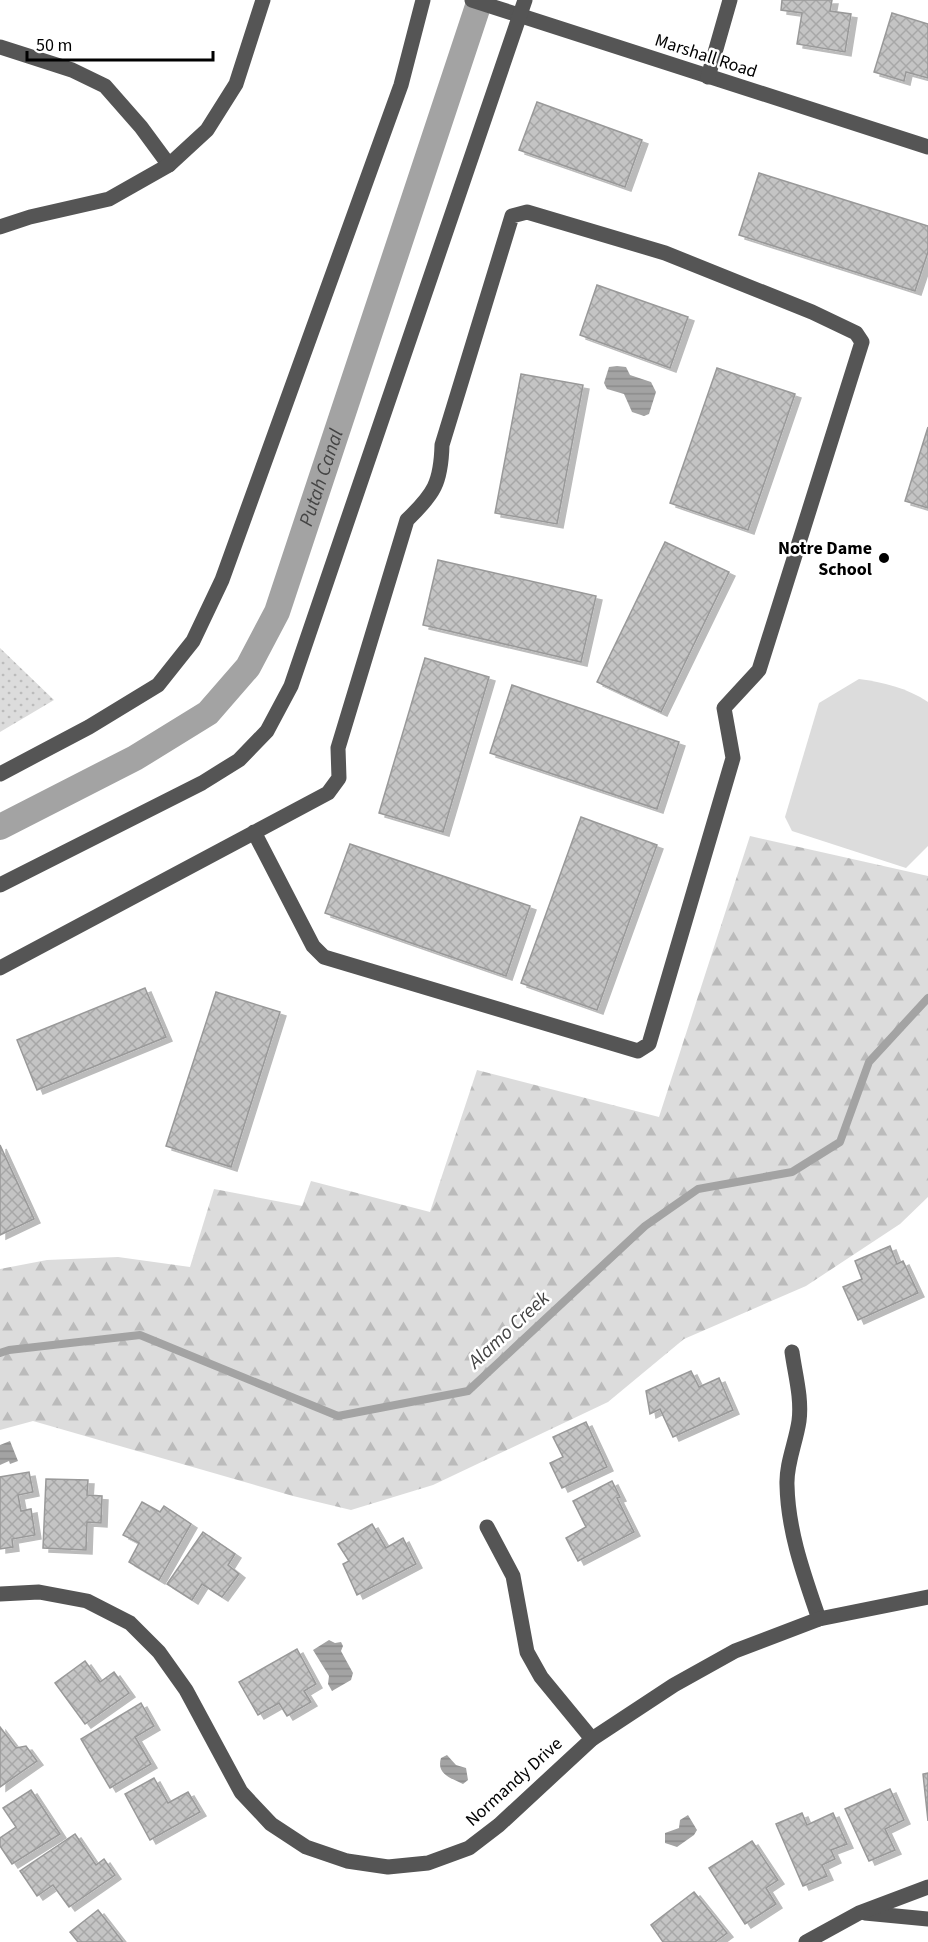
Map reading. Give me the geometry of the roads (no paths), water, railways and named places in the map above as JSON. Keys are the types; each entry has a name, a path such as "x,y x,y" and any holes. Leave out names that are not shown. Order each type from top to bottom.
{"street":[{"path":"0,227 30,217 109,199 169,165 207,130 236,84 263,0"},
{"path":"0,774 89,727 158,685 193,641 222,580 401,85 423,0"},
{"name":"Marshall Road","path":"472,0 928,147"},
{"path":"0,885 202,783 239,760 267,731 294,676 525,0"},
{"path":"708,77 730,0"},
{"path":"0,47 72,70 105,86 141,127 169,165"},
{"path":"0,968 254,832 328,793 339,778 338,748 407,520 427,501 442,469 442,445 512,216 527,212 665,253 812,312 856,333 862,342 759,670 724,708 733,758 649,1044 638,1051 324,957 312,946 254,832"},
{"path":"792,1352 799,1401 799,1420 786,1482 790,1523 800,1566 819,1619"},
{"path":"487,1527 513,1576 527,1652 541,1677 592,1739"},
{"name":"Normandy Drive","path":"0,1594 39,1592 87,1601 130,1623 159,1652 186,1690 242,1792 271,1824 306,1847 347,1861 388,1867 428,1863 469,1848 499,1825 592,1739 674,1684 735,1651 819,1619 928,1597"},
{"path":"806,1942 859,1913 928,1887"},
{"path":"859,1913 928,1919"}],"waterway":[{"name":"Putah Canal","path":"0,827 135,758 208,713 248,667 277,612 480,0"},
{"name":"Alamo Creek","path":"0,1353 9,1350 140,1335 338,1416 468,1391 645,1226 698,1189 792,1172 840,1142 869,1062 928,998"}],"place":[{"name":"Notre Dame School","path":"884,558"}]}
